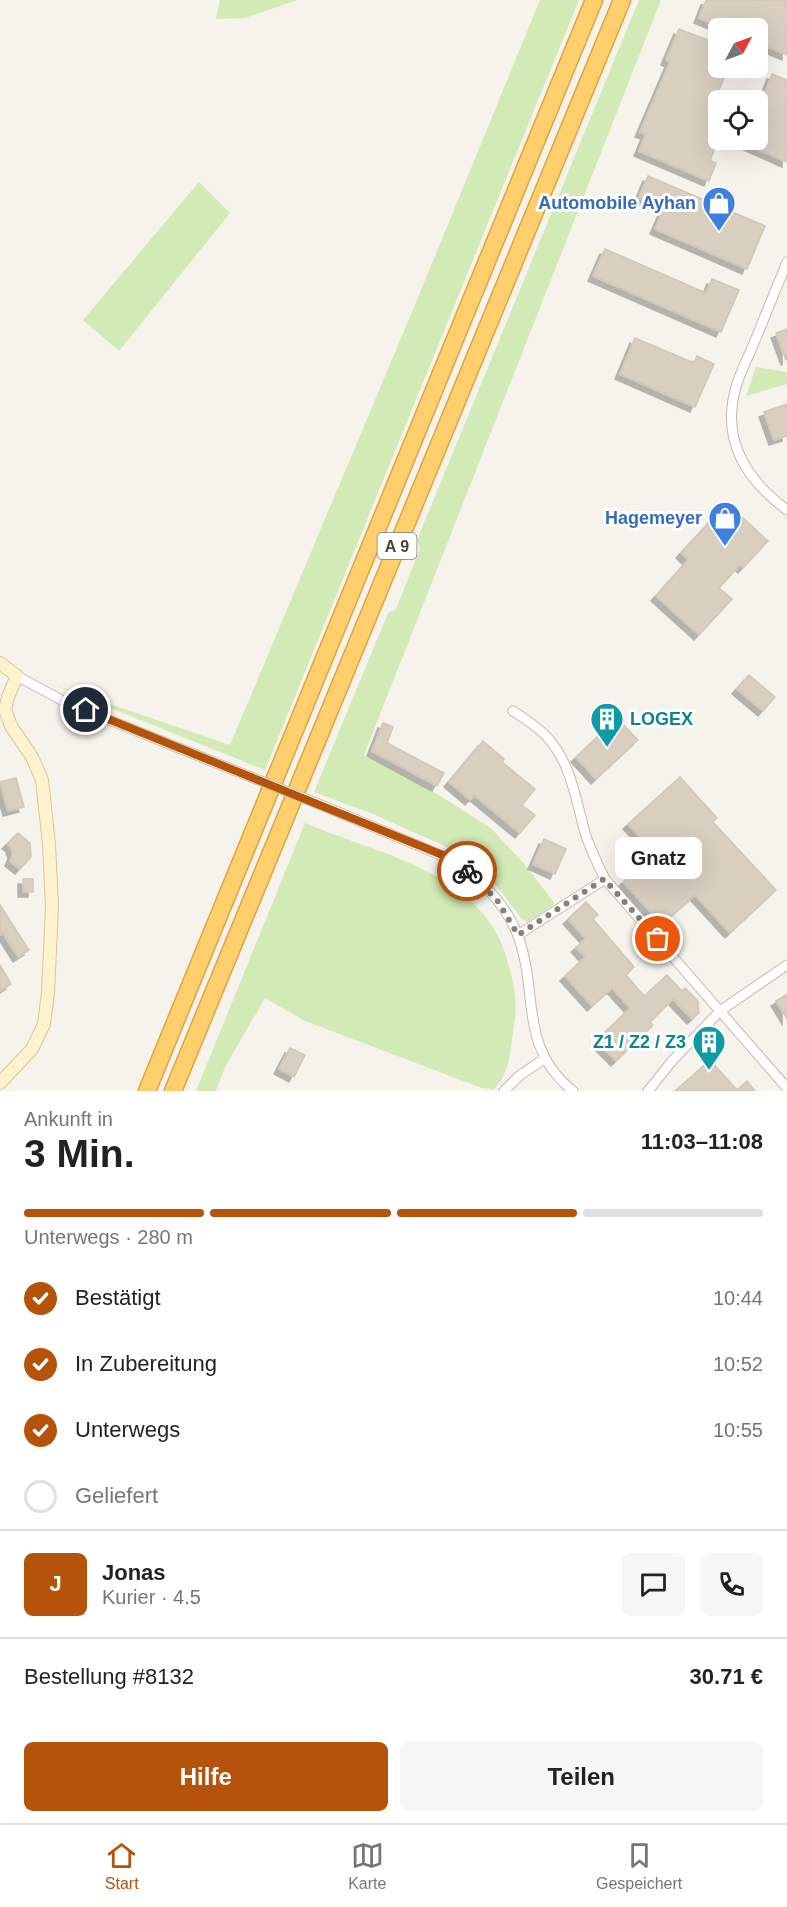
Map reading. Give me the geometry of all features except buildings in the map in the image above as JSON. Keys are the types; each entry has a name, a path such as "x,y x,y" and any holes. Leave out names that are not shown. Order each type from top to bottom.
{"highway":[{"name":"A 9","path":"147,1091 594,0"},
{"name":"A 9","path":"173,1091 622,0"}],"street":[{"path":"787,262 736,385 731,422 740,458 750,475 763,490 787,510"},
{"path":"0,663 67,703 445,856 461,866 481,882 497,900 518,935 527,973 533,1028 544,1059 573,1091"},
{"path":"0,1083 32,1049 44,1024 48,993 52,906 49,844 42,780 32,757 7,718 5,711 17,675"},
{"path":"513,711 549,738 559,754 573,786 586,837 604,879 787,1088"},
{"path":"518,935 604,879"},
{"path":"648,1091 679,1053 720,1011 787,966"},
{"path":"504,1091 519,1076 544,1059"}],"green space":[{"path":"220,0 297,0 245,18 216,19"},
{"path":"540,0 579,0 265,770 51,684 230,745"},
{"path":"639,0 661,0 364,755 437,794 491,828 526,866 555,904 528,922 522,919 488,875 458,852 373,814 314,792 388,613 396,609 420,549 417,540"},
{"path":"199,182 230,213 119,351 83,320"},
{"path":"756,367 787,372 787,384 746,396"},
{"path":"305,823 398,858 428,872 455,888 479,909 497,934 511,973 516,1010 507,1068 494,1089 482,1088 305,1021 265,998 225,1067 216,1091 196,1091"}],"way so far":[{"path":"467,871 487,888 505,910 518,935 604,879 658,939"}],"place":[{"name":"Automobile Ayhan","path":"719,232"},
{"name":"Hagemeyer","path":"725,547"},
{"name":"LOGEX","path":"607,748"},
{"name":"Gnatz","path":"658,939"},
{"name":"Z1 / Z2 / Z3","path":"709,1071"}],"route":[{"path":"86,710 445,856 467,871"}]}
